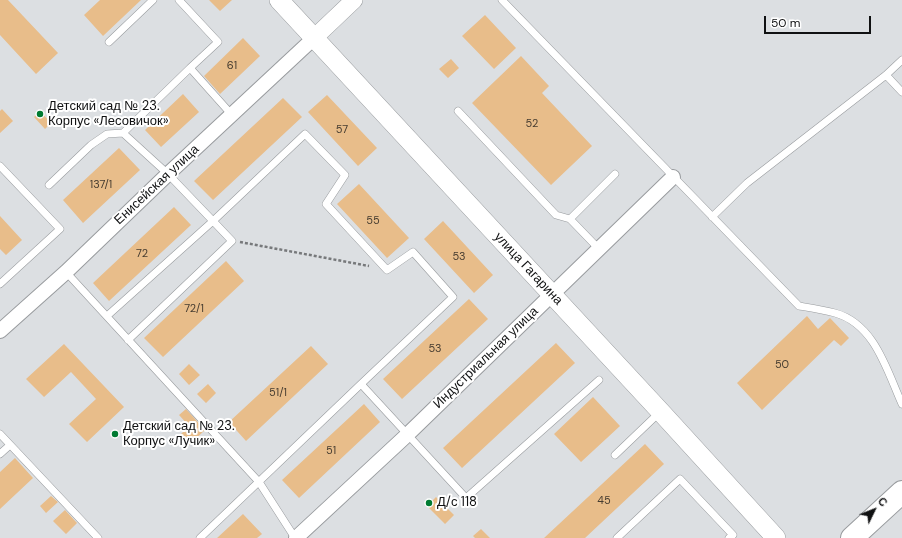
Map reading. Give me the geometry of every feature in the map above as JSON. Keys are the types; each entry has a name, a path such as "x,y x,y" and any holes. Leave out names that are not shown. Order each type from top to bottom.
{"main road":[{"name":"улица Гагарина","path":"279,0 776,538"},
{"path":"852,538 902,492"}],"street":[{"path":"314,38 354,0"},
{"name":"Енисейская улица","path":"0,331 66,272 168,174 314,38"},
{"name":"Индустриальная улица","path":"296,538 407,435 674,177"}],"lane":[{"path":"109,42 153,0"},
{"path":"49,185 91,145 107,134 123,133 218,42 179,0"},
{"path":"502,0 799,306 837,313 858,324 876,345 902,404"},
{"path":"712,217 747,183 886,75 902,60"},
{"path":"190,68 232,115"},
{"path":"886,75 902,92"},
{"path":"458,111 556,215 570,219 599,249"},
{"path":"123,133 168,174 232,240 128,340"},
{"path":"107,316 213,221 305,134 344,175 326,204 387,270 413,252 453,298 200,538"},
{"path":"0,166 60,228 0,284"},
{"path":"570,219 615,174"},
{"path":"66,272 259,482 296,538"},
{"path":"361,384 466,498 599,380"},
{"path":"615,456 660,411"},
{"path":"0,434 98,538"},
{"path":"0,454 10,445"},
{"path":"617,538 680,479 733,535 729,538"}],"path":[{"path":"232,240 387,270"}],"building":[{"path":"0,0 8,0 58,53 36,74 0,35"},
{"path":"100,0 141,0 103,36 84,15"},
{"path":"209,0 232,0 220,11"},
{"path":"485,15 516,48 494,69 462,36"},
{"path":"243,38 260,56 220,94 204,76"},
{"path":"521,56 549,86 542,93 592,146 551,185 472,103"},
{"path":"451,59 459,68 448,78 439,69"},
{"path":"183,94 199,112 161,147 145,130"},
{"path":"327,95 377,148 358,166 308,112"},
{"path":"283,98 302,117 213,200 194,181"},
{"path":"2,109 13,121 0,133 0,111"},
{"path":"40,111 51,123 45,129 34,117"},
{"path":"119,148 140,170 83,223 63,200"},
{"path":"359,184 409,238 387,258 337,204"},
{"path":"174,207 191,225 109,301 93,283"},
{"path":"0,216 22,240 6,255 0,249"},
{"path":"443,221 493,275 474,293 424,239"},
{"path":"226,261 244,281 163,357 144,338"},
{"path":"469,299 488,319 402,399 383,379"},
{"path":"807,316 818,329 830,318 849,338 841,346 834,340 762,410 737,383"},
{"path":"556,343 575,363 462,468 443,448"},
{"path":"64,344 124,407 87,442 69,424 96,399 71,372 44,397 26,379"},
{"path":"311,346 328,364 246,441 229,422"},
{"path":"189,364 200,375 189,385 179,374"},
{"path":"208,384 216,393 206,403 197,394"},
{"path":"593,397 620,426 581,462 554,434"},
{"path":"364,404 380,422 299,498 282,480"},
{"path":"186,409 205,430 189,445 180,435 189,426 179,415"},
{"path":"645,444 664,464 585,538 544,538"},
{"path":"15,458 33,478 0,509 0,472"},
{"path":"51,496 58,502 46,513 40,506"},
{"path":"436,497 454,515 445,524 427,506"},
{"path":"65,510 77,523 66,534 53,521"},
{"path":"243,514 262,534 257,538 217,538"},
{"path":"481,529 490,538 475,538 473,536"}],"place":[{"name":"Детский сад № 23. Корпус «Лесовичок»","path":"40,114"},
{"name":"Детский сад № 23. Корпус «Лучик»","path":"115,434"},
{"name":"Д/с 118","path":"429,503"}]}
